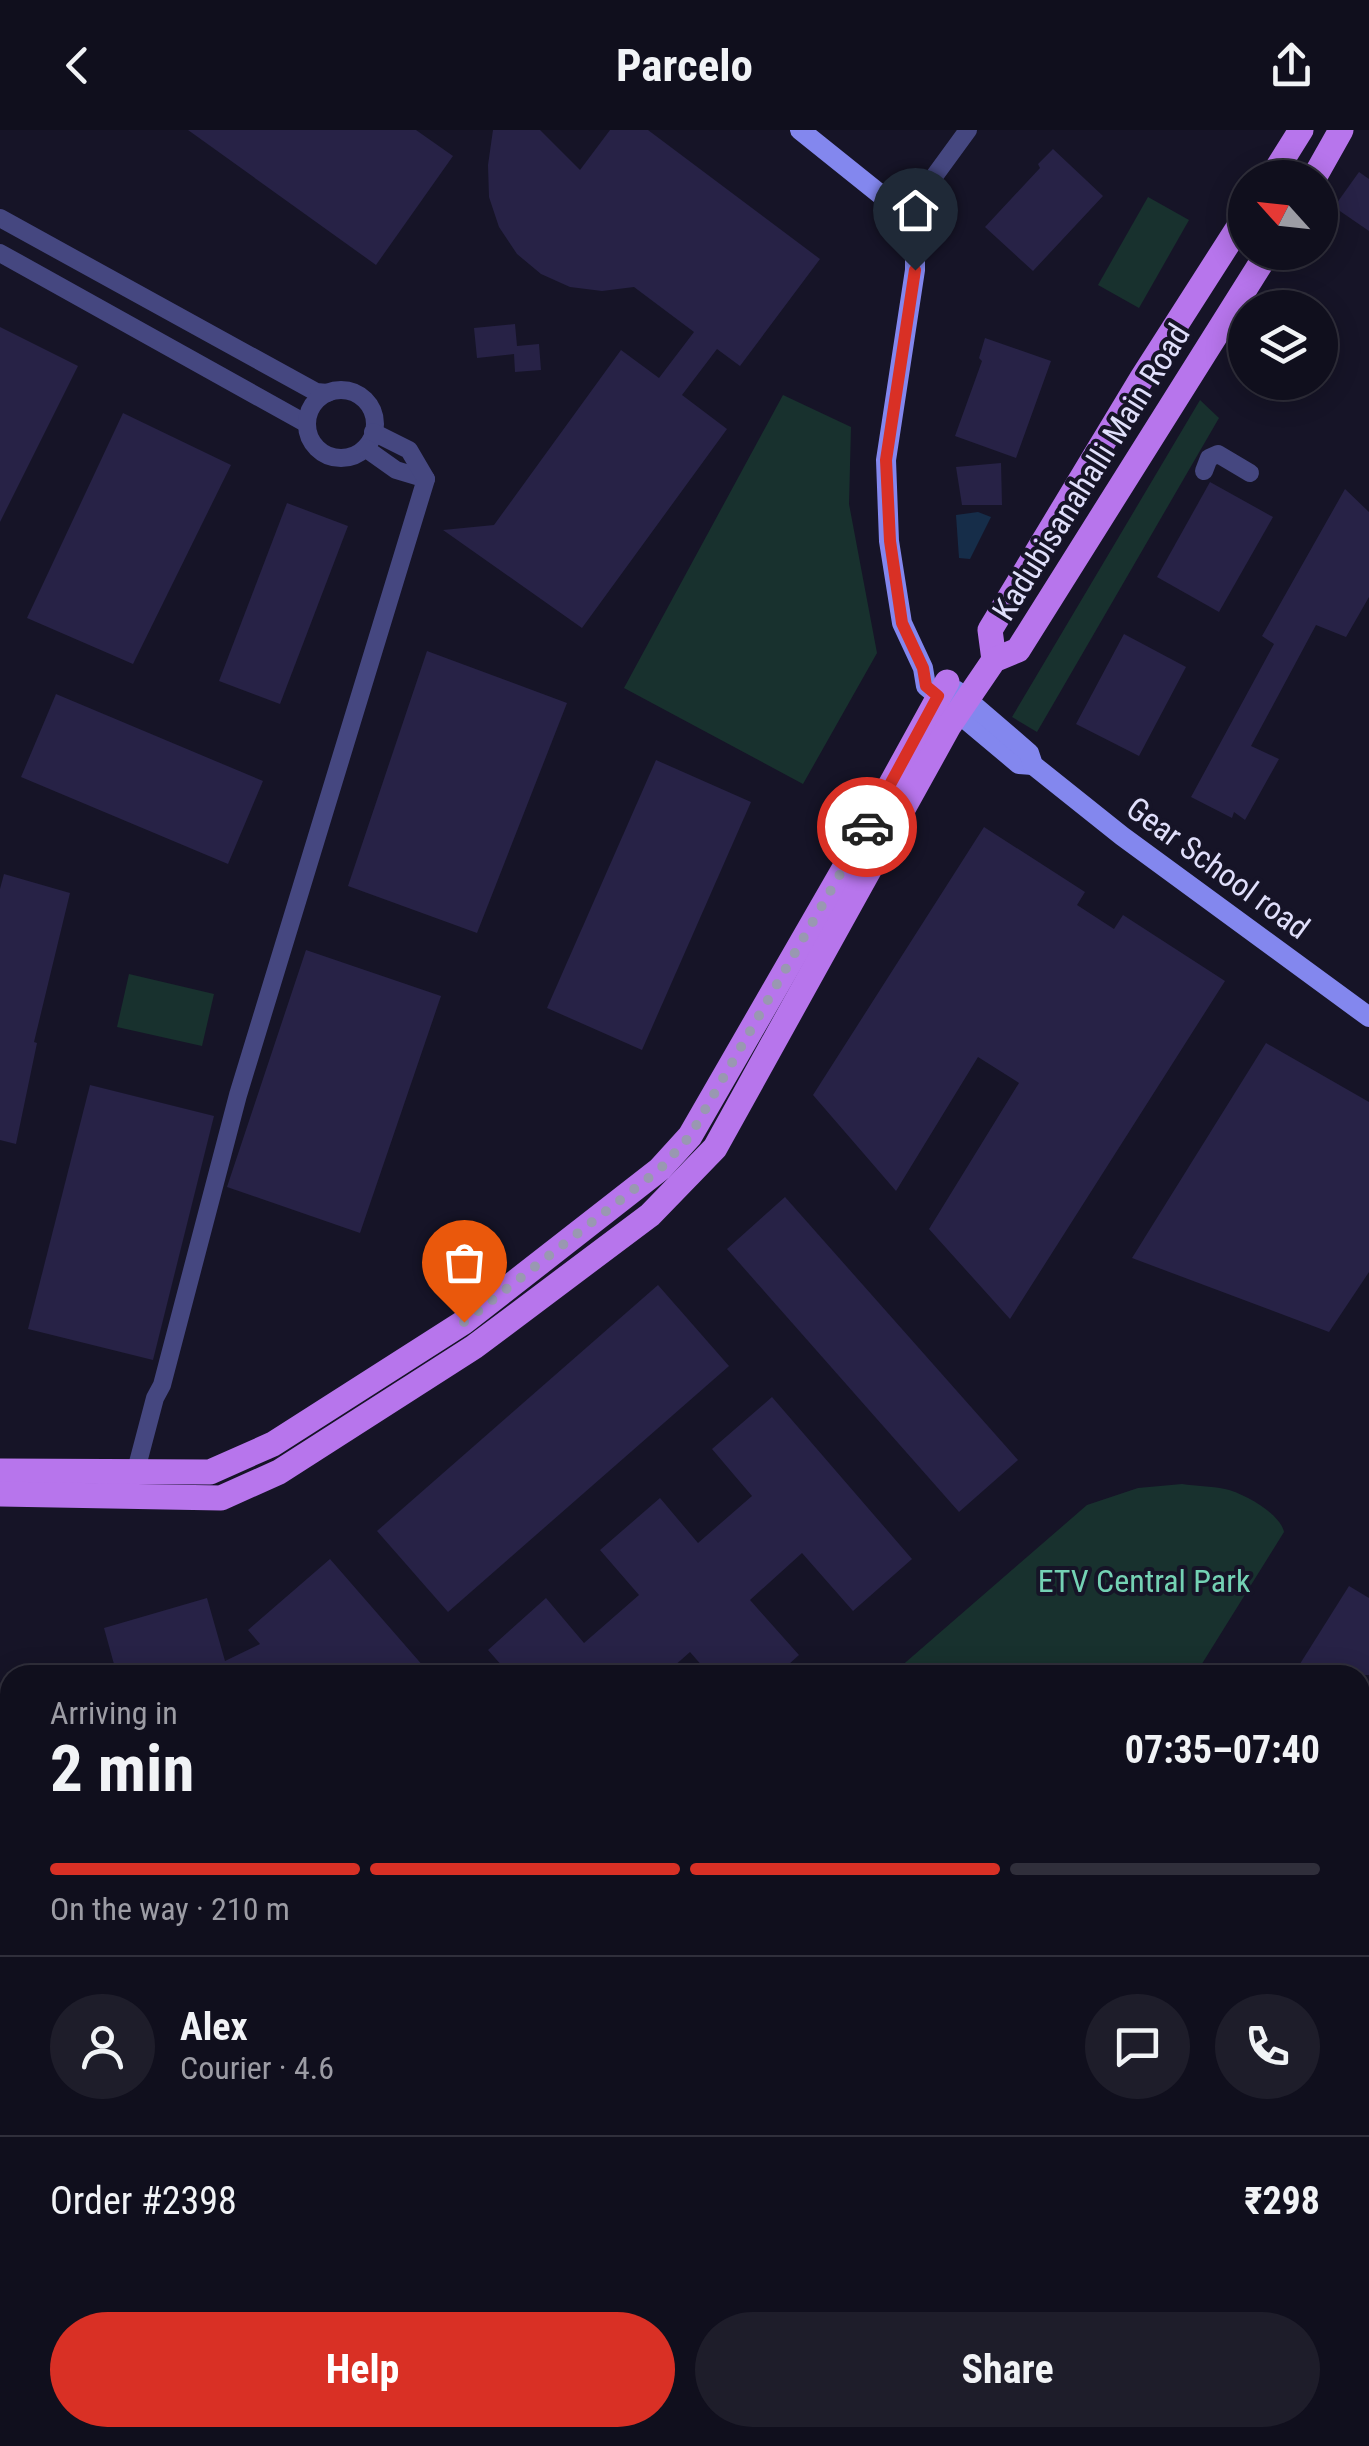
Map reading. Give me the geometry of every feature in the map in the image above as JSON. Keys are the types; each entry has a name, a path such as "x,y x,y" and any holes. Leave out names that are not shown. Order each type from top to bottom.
{"main road":[{"path":"800,130 906,216"},
{"path":"1282,160 1301,130"},
{"path":"1324,160 1341,130"},
{"name":"Gear School road","path":"906,216 916,240 915,270 886,460 890,541 902,623 923,668 926,686 952,698 1019,764 1033,765 1122,836 1369,1017"},
{"path":"994,660 990,630 1228,244"},
{"name":"Kadubisanahalli Main Road","path":"952,698 994,660 1018,650 1257,270"},
{"path":"1174,328 1208,348"},
{"path":"0,1471 210,1472 273,1444 464,1322 660,1169 690,1136 849,860 952,698"},
{"path":"0,1494 222,1498 279,1472 474,1347 650,1215 714,1148 952,698"}],"street":[{"path":"906,216 968,130"},
{"path":"2,224 316,392 348,391 364,399 373,414 369,440 352,456 330,456 314,445 307,424 314,403 328,392"},
{"path":"0,254 307,424"},
{"path":"136,1470 238,1095 426,480 409,450 369,440"},
{"path":"1204,471 1209,458 1218,454 1250,473"}],"green space":[{"path":"1148,197 1189,220 1139,308 1098,285"},
{"path":"783,395 851,427 849,504 877,653 803,784 624,688"},
{"path":"1200,400 1219,418 1037,732 1012,717"},
{"path":"129,974 214,994 202,1046 117,1027"},
{"name":"ETV Central Park","path":"1182,1484 1233,1491 1268,1511 1284,1532 1201,1665 903,1665 1087,1505 1138,1488"}],"water":[{"path":"978,512 991,517 970,559 959,558 956,515"}],"building":[{"path":"188,130 416,130 453,156 376,265"},
{"path":"493,130 540,130 580,170 610,130 648,130 820,259 740,366 717,349 682,395 727,429 582,628 443,530 494,525 621,350 659,378 694,332 634,287 602,291 570,287 541,274 517,254 499,227 489,197"},
{"path":"1053,149 1103,196 1033,271 985,227"},
{"path":"1359,172 1369,179 1369,231 1338,210 1338,201"},
{"path":"515,324 517,346 539,344 541,370 515,372 514,354 477,358 474,328"},
{"path":"0,327 78,366 0,522"},
{"path":"985,338 1051,361 1016,458 955,436 982,361 979,358"},
{"path":"123,413 231,465 133,664 27,618"},
{"path":"1001,463 1002,505 962,505 956,467"},
{"path":"1210,482 1273,517 1219,612 1157,577"},
{"path":"1345,489 1369,512 1369,597 1346,637 1316,625 1251,746 1279,759 1245,820 1234,812 1232,818 1191,797 1274,644 1262,636"},
{"path":"287,503 348,526 280,704 219,681"},
{"path":"1124,634 1186,667 1139,756 1076,724"},
{"path":"427,651 567,703 477,933 348,886"},
{"path":"56,694 263,781 228,864 21,777"},
{"path":"656,760 751,802 642,1050 547,1008"},
{"path":"984,827 1085,892 1077,905 1114,929 1123,915 1225,981 1010,1319 929,1229 1019,1083 978,1057 896,1191 813,1095"},
{"path":"4,874 70,893 34,1042 37,1043 16,1144 0,1140 0,889"},
{"path":"306,950 441,996 360,1233 227,1187"},
{"path":"1266,1043 1369,1102 1369,1272 1329,1332 1132,1258"},
{"path":"90,1085 214,1116 153,1360 28,1329"},
{"path":"785,1197 1018,1460 959,1512 727,1249"},
{"path":"658,1285 729,1366 448,1612 377,1531"},
{"path":"772,1397 912,1559 853,1611 802,1553 750,1600 799,1655 788,1665 701,1665 690,1652 675,1665 501,1665 488,1650 546,1598 584,1643 639,1595 600,1550 660,1498 698,1543 752,1496 712,1449"},
{"path":"330,1559 422,1665 114,1665 104,1628 207,1598 225,1661 260,1644 248,1630"},
{"path":"1349,1586 1369,1598 1369,1665 1299,1665"}],"way so far":[{"path":"464,1322 676,1154 690,1136 867,827"}],"route":[{"path":"867,827 938,696 926,686 923,668 902,623 890,541 886,460 915,270"}]}
